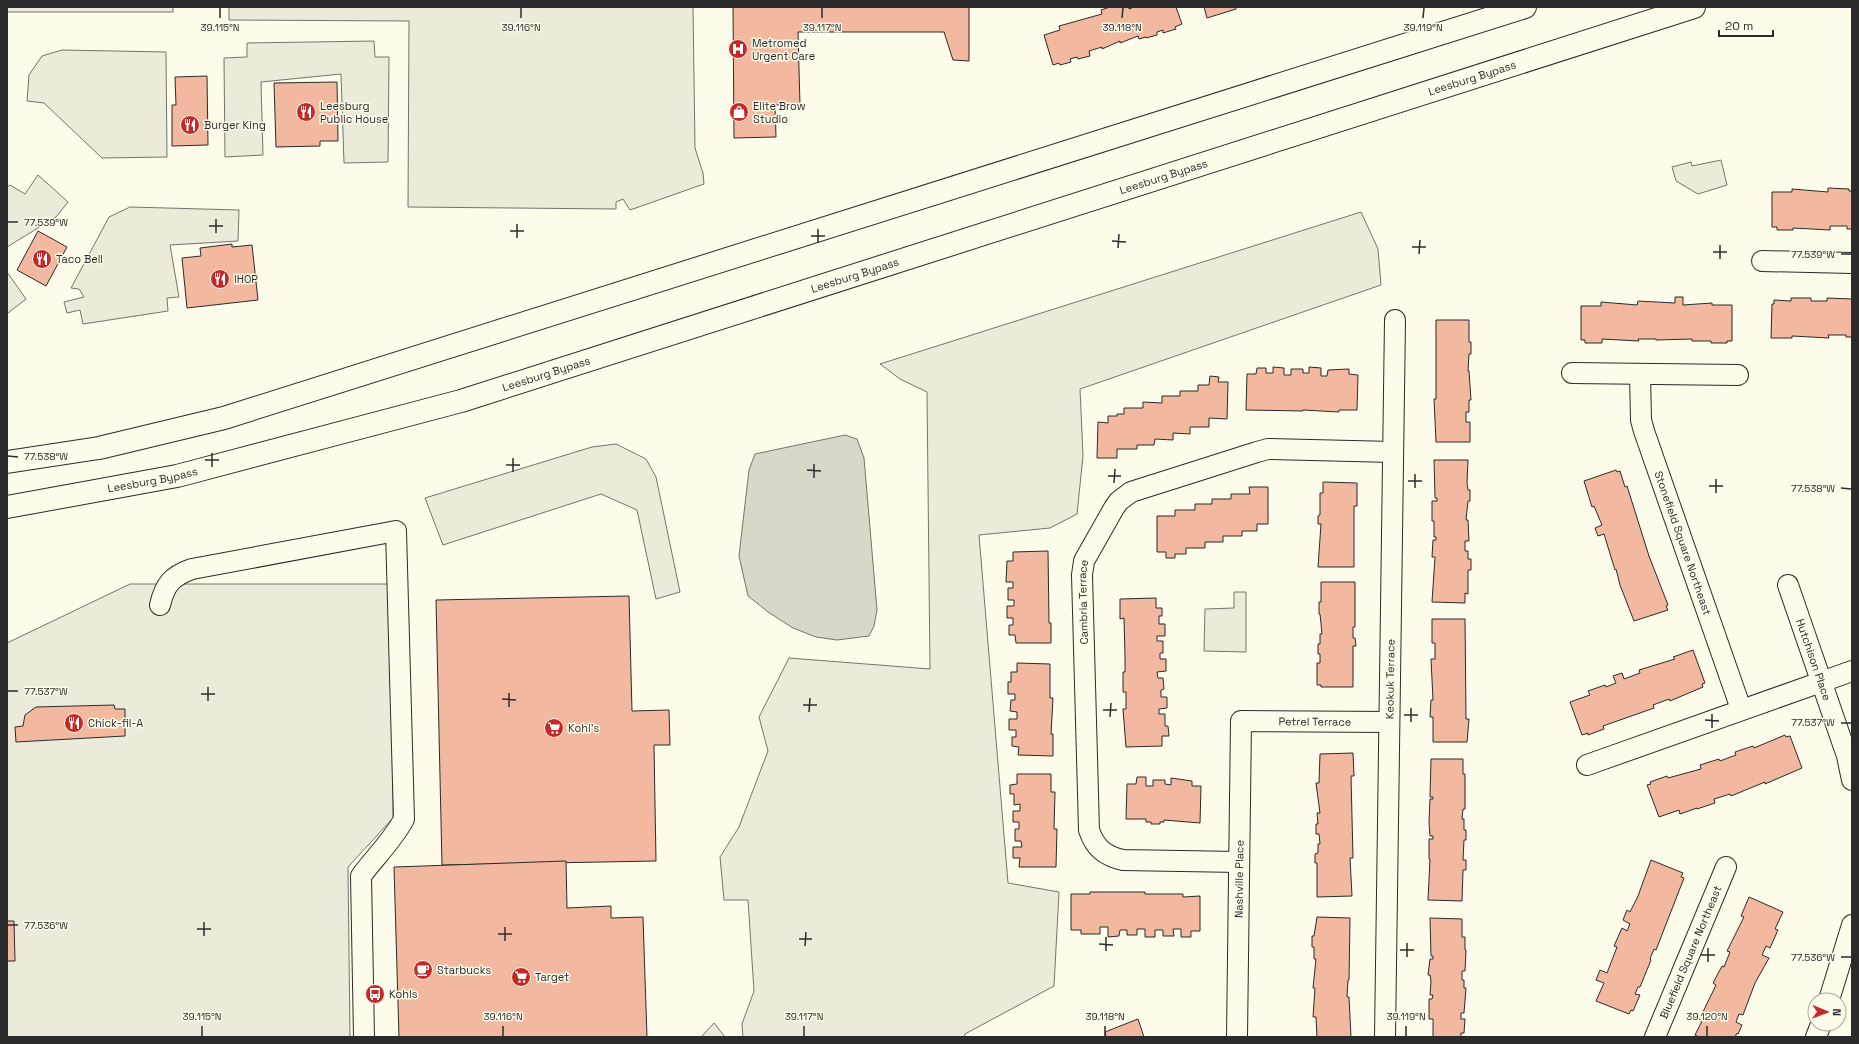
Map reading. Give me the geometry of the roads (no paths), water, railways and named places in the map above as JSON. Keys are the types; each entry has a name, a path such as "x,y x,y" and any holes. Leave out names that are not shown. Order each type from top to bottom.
{"highway":[{"path":"7,462 99,448 224,418 1525,7"},
{"name":"Leesburg Bypass","path":"7,506 178,476 461,401 1694,7"}],"street":[{"path":"1762,261 1852,263"},
{"name":"Keokuk Terrace","path":"1385,1037 1395,320"},
{"path":"1572,373 1738,375"},
{"name":"Stonefield Square Northeast","path":"1640,374 1641,420 1644,431 1741,709"},
{"name":"Cambria Terrace","path":"1239,862 1123,860 1111,858 1101,851 1093,842 1089,830 1082,575 1084,561 1114,508 1119,501 1131,492 1268,449 1393,452"},
{"path":"160,605 163,591 176,575 192,569 396,531 404,819 397,832 376,855 361,876 364,1037"},
{"name":"Hutchison Place","path":"1788,585 1846,756 1852,780"},
{"path":"1587,765 1741,709 1852,671"},
{"name":"Petrel Terrace","path":"1241,721 1389,722"},
{"name":"Nashville Place","path":"1237,1037 1241,721"},
{"name":"Bluefield Square Northeast","path":"1656,1037 1726,867"},
{"path":"1831,992 1852,924"}],"place":[{"name":"Metromed Urgent Care","path":"738,49"},
{"name":"Leesburg Public House","path":"306,112"},
{"name":"Elite Brow Studio","path":"739,112"},
{"name":"Burger King","path":"190,125"},
{"name":"Taco Bell","path":"42,259"},
{"name":"IHOP","path":"220,279"},
{"name":"Chick-fil-A","path":"74,723"},
{"name":"Kohl's","path":"554,728"},
{"name":"Starbucks","path":"423,970"},
{"name":"Target","path":"521,977"},
{"name":"Kohls","path":"375,994"}]}
